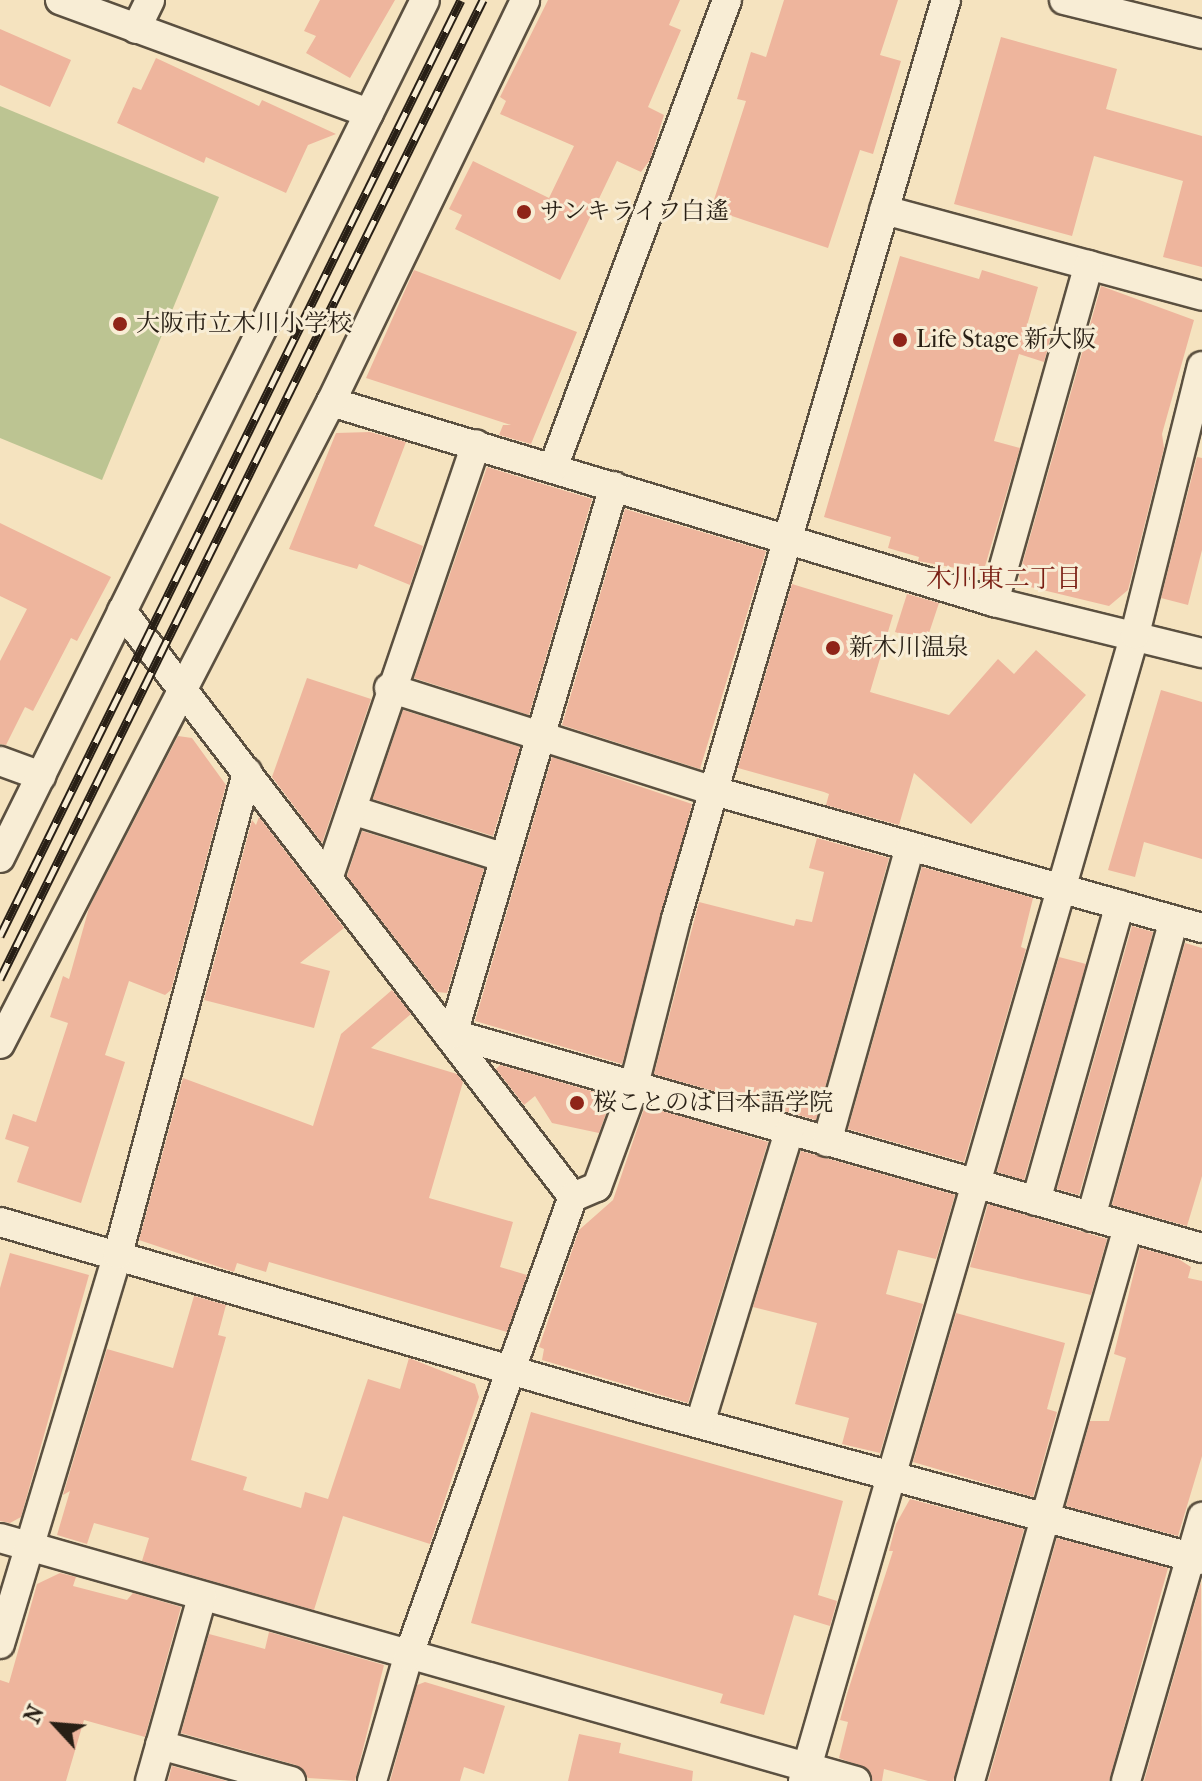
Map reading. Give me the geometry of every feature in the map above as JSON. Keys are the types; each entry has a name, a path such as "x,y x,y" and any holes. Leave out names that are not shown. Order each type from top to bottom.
{"street":[{"path":"60,0 369,113"},
{"path":"136,29 150,0"},
{"path":"0,858 425,0"},
{"path":"0,1044 182,683 331,402 525,0"},
{"path":"553,468 727,0"},
{"path":"372,1781 408,1657 573,1197 597,1187 633,1089 714,791 946,0"},
{"path":"1064,0 1202,34"},
{"path":"884,210 1202,296"},
{"path":"994,602 1089,265"},
{"path":"804,1774 888,1473 1135,634 1202,366"},
{"path":"331,402 994,602 1135,634 1202,653"},
{"path":"329,876 389,688 476,444"},
{"path":"453,1034 502,857 543,735 614,486"},
{"path":"122,611 182,683 247,772 453,1034 573,1197"},
{"path":"389,688 714,791 1202,928"},
{"path":"0,761 41,776"},
{"path":"0,1644 118,1254 247,772"},
{"path":"352,810 502,857"},
{"path":"827,1142 910,846"},
{"path":"1036,1201 1120,905"},
{"path":"1091,1217 1174,920"},
{"path":"453,1034 633,1089 1202,1248"},
{"path":"700,1423 789,1131"},
{"path":"0,1222 512,1371 1197,1559"},
{"path":"970,1781 1128,1227"},
{"path":"1126,1781 1197,1559 1202,1517"},
{"path":"0,1538 804,1774 856,1781"},
{"path":"150,1781 202,1597"},
{"path":"160,1745 291,1781"}],"green space":[{"path":"0,106 219,197 102,480 0,438"}],"building":[{"path":"320,0 395,0 350,78 306,53 316,36 304,31"},
{"path":"548,0 680,0 669,25 681,30 648,107 664,115 650,160 641,172 617,161 560,280 455,229 462,215 449,209 473,161 549,198 574,146 500,114 506,101 500,97"},
{"path":"784,0 898,0 880,55 901,61 873,154 860,150 828,248 711,209 746,101 737,99 751,52 766,57"},
{"path":"0,29 71,60 50,107 0,85"},
{"path":"1001,37 1117,69 1106,109 1202,136 1202,267 1163,257 1183,181 1094,156 1072,236 954,204"},
{"path":"156,58 259,106 262,100 336,134 308,145 286,193 206,157 204,163 117,123 133,87 141,90"},
{"path":"900,256 979,279 982,270 1038,287 1026,329 1051,336 1044,362 1019,354 994,441 1020,448 983,573 918,561 919,557 888,548 891,537 824,517"},
{"path":"414,270 577,332 531,444 499,435 503,425 511,425 366,378"},
{"path":"1101,286 1194,320 1162,434 1164,448 1128,590 1109,606 1022,585 1019,576"},
{"path":"370,432 406,442 374,526 423,546 410,585 359,564 357,569 289,549 336,433"},
{"path":"1197,457 1202,458 1202,550 1188,605 1161,598"},
{"path":"487,467 592,499 529,715 414,678"},
{"path":"625,509 766,551 700,769 562,725"},
{"path":"0,523 111,577 77,641 71,638 33,711 25,707 6,745 0,744 0,661 27,609 0,596"},
{"path":"792,584 893,615 870,692 949,715 998,659 1014,674 1036,650 1086,695 971,824 914,773 899,825 826,805 829,794 738,768"},
{"path":"907,594 939,603 926,642 895,632"},
{"path":"307,678 371,699 322,843 272,777"},
{"path":"1161,690 1202,702 1202,859 1144,842 1135,877 1108,870"},
{"path":"403,710 520,747 493,836 373,799"},
{"path":"178,736 192,738 226,785 171,990 165,995 129,981 105,1055 125,1062 81,1203 17,1182 29,1147 5,1139 13,1114 36,1122 68,1023 50,1017 63,976 69,979 89,908"},
{"path":"552,757 692,804 622,1064 475,1021"},
{"path":"259,817 344,928 300,963 330,971 314,1028 204,1000 252,820 256,825"},
{"path":"362,831 484,869 447,993 437,992 347,876"},
{"path":"817,838 889,858 816,1120 654,1074 699,902 794,926 796,919 812,922 824,872 809,868"},
{"path":"922,867 1033,898 1021,947 1026,949 964,1162 848,1129"},
{"path":"1132,926 1153,932 1079,1195 1057,1189"},
{"path":"1185,943 1202,948 1202,1176 1187,1226 1112,1205"},
{"path":"1059,957 1086,964 1024,1180 997,1172"},
{"path":"392,990 411,1014 371,1048 457,1074 463,1082 429,1198 513,1222 500,1267 527,1275 507,1332 269,1262 266,1272 237,1263 234,1272 139,1240 183,1078 313,1126 341,1034"},
{"path":"500,1065 612,1097 599,1133 552,1123 535,1096 524,1105 496,1069"},
{"path":"645,1106 768,1142 688,1403 542,1360 544,1349 539,1347 579,1230 613,1200"},
{"path":"801,1151 955,1195 936,1259 898,1250 886,1294 923,1304 880,1453 842,1444 849,1418 795,1404 817,1323 753,1307"},
{"path":"988,1204 1107,1239 1091,1295 970,1267"},
{"path":"1140,1248 1177,1258 1191,1267 1188,1278 1202,1281 1202,1456 1178,1536 1066,1506 1090,1421 1109,1421 1126,1358 1114,1354"},
{"path":"10,1253 89,1275 21,1517 10,1523 0,1521 0,1288"},
{"path":"194,1296 226,1305 218,1335 226,1337 191,1460 247,1477 243,1490 301,1508 305,1492 328,1499 368,1379 400,1389 409,1358 475,1384 479,1397 430,1544 343,1516 314,1610 142,1561 149,1538 94,1523 87,1544 57,1535 70,1491 63,1495 107,1349 173,1368"},
{"path":"956,1313 1065,1343 1047,1409 1057,1412 1033,1497 913,1462"},
{"path":"531,1412 843,1501 818,1595 837,1601 830,1626 794,1615 764,1715 720,1703 723,1694 471,1623"},
{"path":"910,1499 1024,1529 953,1781 928,1781 884,1769 882,1781 873,1781 868,1769 839,1758 848,1722 840,1720 847,1694 893,1551 889,1551 896,1524"},
{"path":"1057,1538 1168,1568 1109,1781 988,1781"},
{"path":"60,1573 76,1577 73,1586 127,1600 133,1593 181,1607 145,1737 84,1720 66,1781 0,1781 0,1680 9,1683 37,1584"},
{"path":"1201,1582 1202,1781 1144,1781"},
{"path":"269,1632 384,1665 355,1781 308,1778 296,1765 181,1733 209,1634 265,1649"},
{"path":"425,1682 505,1706 484,1774 464,1767 460,1781 390,1781 417,1685"},
{"path":"579,1734 621,1743 619,1753 693,1771 692,1781 568,1781"},
{"path":"172,1766 227,1781 168,1781"}],"railway":[{"path":"0,936 461,0"},
{"path":"0,979 483,0"}],"place":[{"name":"サンキライフ白遙","path":"524,212"},
{"name":"大阪市立木川小学校","path":"120,324"},
{"name":"Life Stage 新大阪","path":"900,340"},
{"name":"新木川温泉","path":"833,648"},
{"name":"桜ことのは日本語学院","path":"577,1103"}],"district":[{"name":"木川東二丁目","path":"1004,579"}]}
